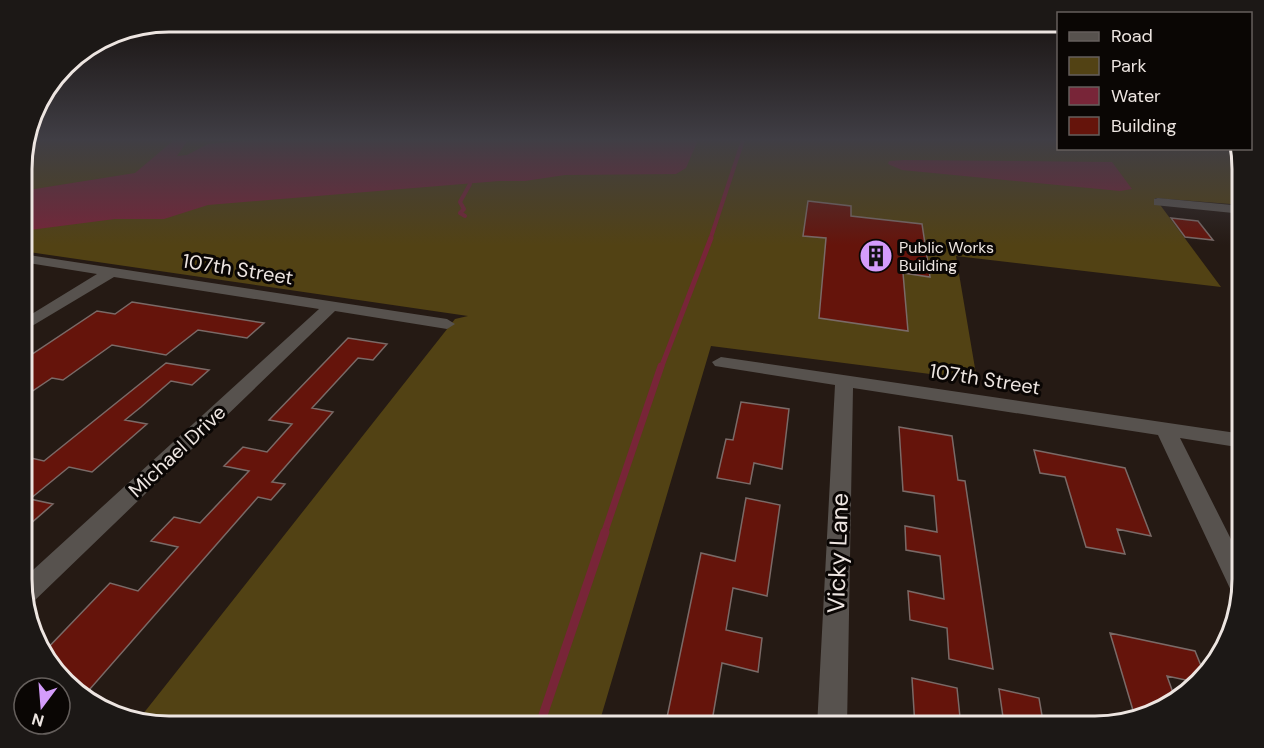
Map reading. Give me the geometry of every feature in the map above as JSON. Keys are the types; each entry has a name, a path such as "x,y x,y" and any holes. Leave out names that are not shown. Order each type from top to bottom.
{"street":[{"path":"1158,202 1232,209"},
{"name":"107th Street","path":"32,260 447,324"},
{"path":"32,321 111,272"},
{"name":"Michael Drive","path":"32,586 331,306"},
{"name":"107th Street","path":"721,362 1232,439"},
{"name":"Vicky Lane","path":"832,716 844,380"},
{"path":"1166,429 1232,566"}],"green space":[{"path":"32,175 1232,175 1232,204 1155,198 1221,287 956,256 977,380 711,346 601,717 168,717 143,714 455,319 468,316 32,252"}],"water":[{"path":"123,175 575,175 525,181 499,181 208,205 164,219 115,219 32,230 32,189"},
{"path":"953,175 1122,175 1132,189 1120,191"}],"building":[{"name":"Public Works Building","path":"808,201 851,206 851,216 922,224 930,277 903,273 908,331 819,318 826,238 803,236"},
{"path":"1171,218 1198,221 1213,240 1185,237"},
{"path":"132,302 264,323 247,338 198,330 166,355 112,345 63,380 52,378 32,391 32,354 97,311 115,314"},
{"path":"348,338 387,344 373,360 358,358 312,408 333,412 272,482 285,484 271,500 258,497 89,690 85,688 60,663 49,646 110,583 138,591 178,547 151,541 174,517 200,523 249,471 224,466 243,447 267,452 292,424 269,420"},
{"path":"166,363 209,370 192,385 171,381 125,420 147,424 92,472 69,467 32,497 32,458 44,461"},
{"path":"741,402 789,409 782,469 754,463 750,484 717,478 726,439 733,440"},
{"path":"899,427 952,436 958,480 965,481 993,669 949,659 947,628 910,620 908,591 944,599 940,556 906,550 905,526 937,532 934,496 903,491"},
{"path":"1034,450 1125,468 1151,536 1117,529 1125,554 1086,547 1065,477 1040,473"},
{"path":"746,498 780,505 767,596 733,588 726,630 762,638 758,672 722,663 713,716 667,716 701,553 735,561"},
{"path":"32,499 53,504 32,522"},
{"path":"1110,633 1195,651 1201,667 1188,681 1167,676 1173,692 1133,711"},
{"path":"912,678 957,688 960,716 914,716"},
{"path":"999,689 1039,698 1042,716 1003,716"}],"waterway":[{"path":"710,240 731,175"},
{"path":"465,216 460,213 464,209 460,202 470,184"},
{"path":"661,368 711,238"},
{"path":"604,534 661,366"},
{"path":"543,717 605,532"}],"place":[{"name":"Public Works Building","path":"876,256"}]}
